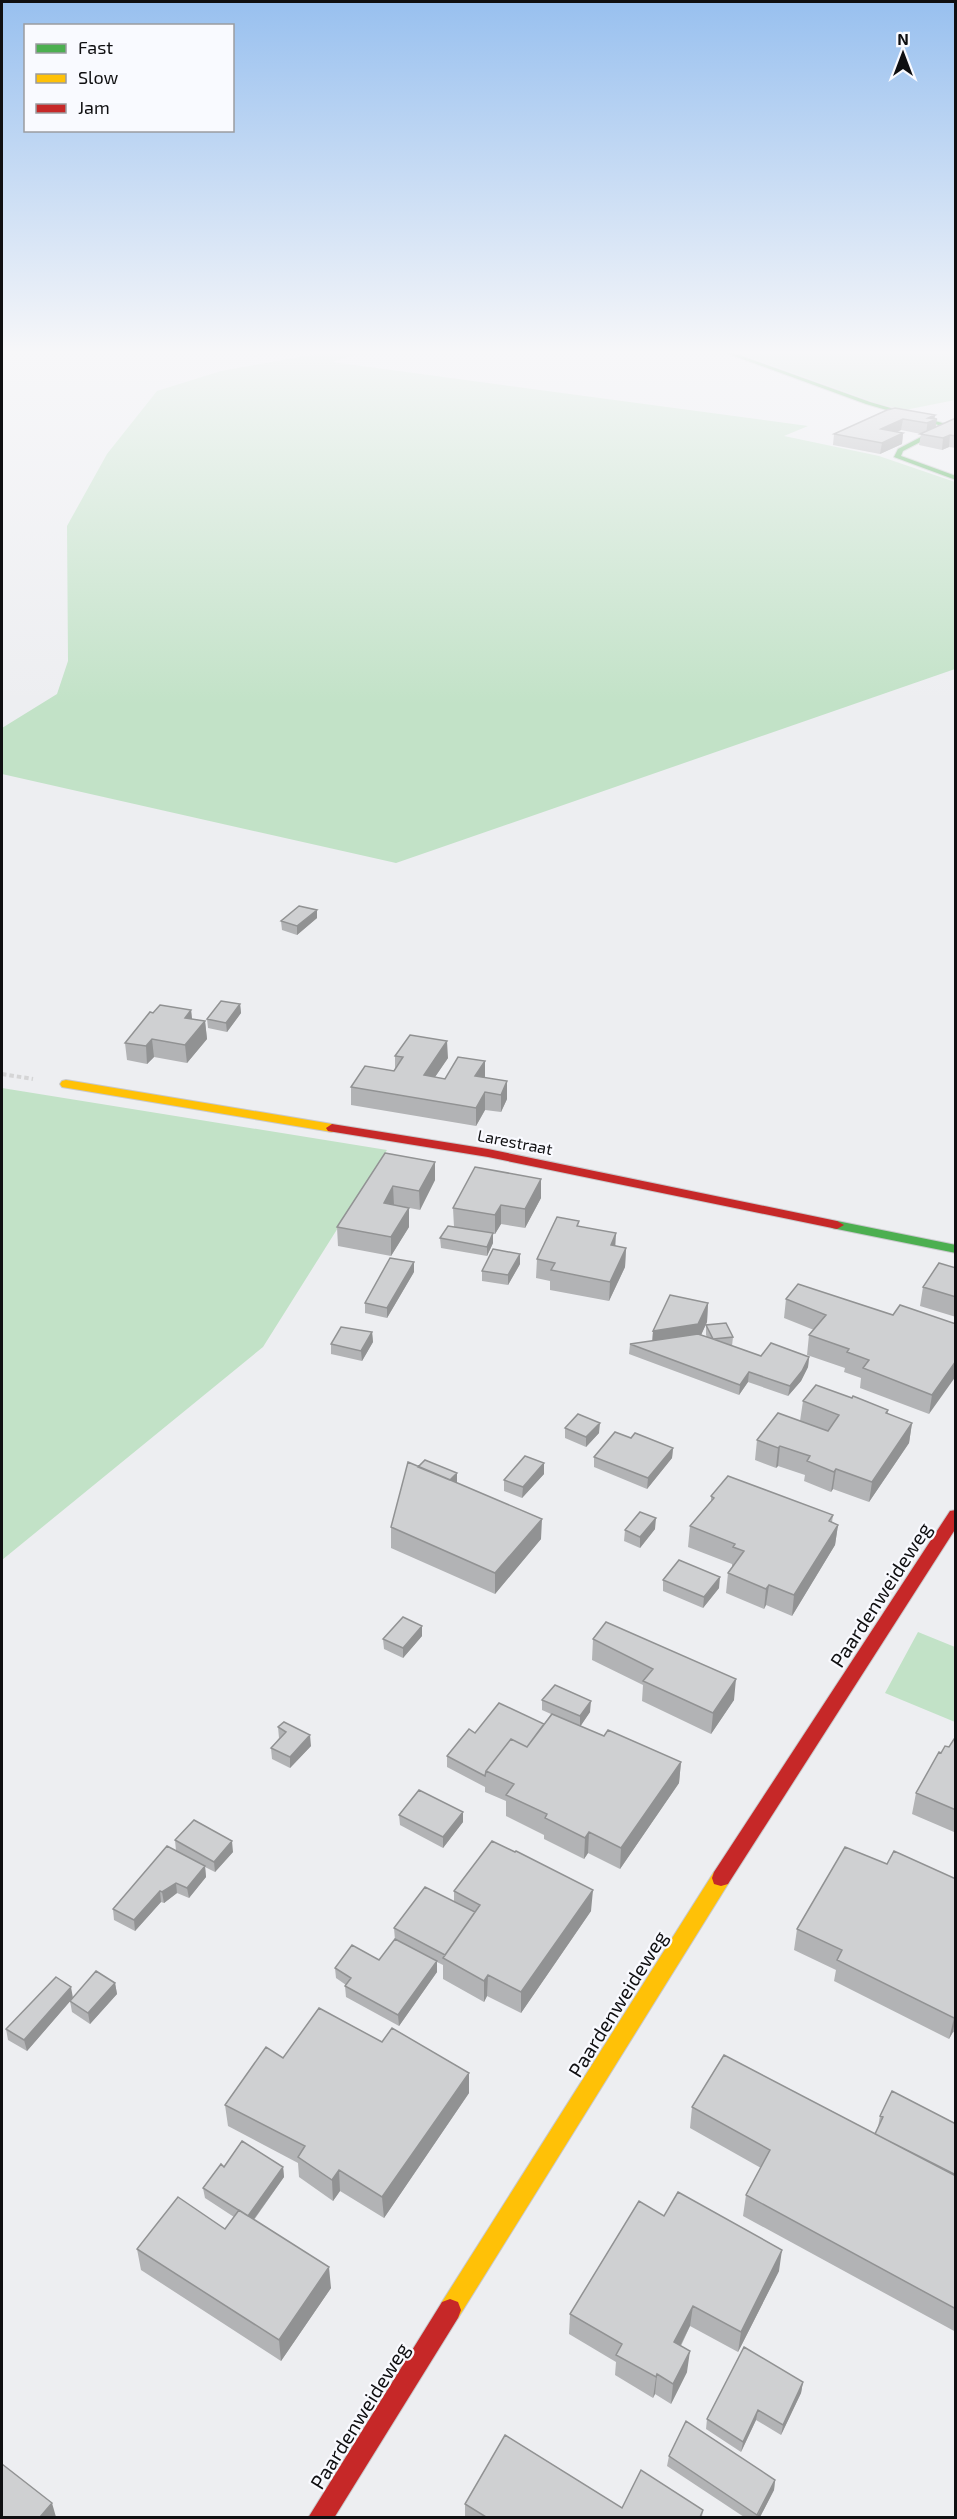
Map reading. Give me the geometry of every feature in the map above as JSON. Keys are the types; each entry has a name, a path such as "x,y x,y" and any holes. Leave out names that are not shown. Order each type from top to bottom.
{"street":[{"path":"935,471 956,478"},
{"name":"Larestraat","path":"66,1084 488,1153 956,1248"},
{"name":"Paardenweideweg","path":"320,2517 686,1932 956,1515"}],"green space":[{"path":"98,471 922,471 955,482 955,669 396,863 2,774 2,728 57,694 68,661 67,526"},
{"path":"2,1088 387,1150 263,1347 2,1560"},
{"path":"918,1632 955,1647 955,1722 885,1693"}],"building":[{"path":"299,906 317,910 297,926 281,921"},
{"path":"221,1001 240,1004 226,1023 207,1019"},
{"path":"160,1005 191,1010 185,1018 205,1021 185,1045 152,1039 146,1046 125,1043 150,1012 153,1013"},
{"path":"410,1035 447,1041 424,1075 445,1079 458,1057 485,1061 475,1076 507,1081 501,1095 485,1092 476,1108 351,1087 365,1066 394,1071 403,1057 395,1056"},
{"path":"385,1153 435,1162 419,1191 393,1186 384,1203 409,1208 391,1237 337,1227"},
{"path":"475,1167 541,1179 525,1209 501,1205 495,1215 453,1208"},
{"path":"557,1217 579,1221 577,1226 616,1233 611,1245 626,1248 610,1282 551,1270 555,1263 537,1259"},
{"path":"448,1226 493,1233 487,1247 440,1238"},
{"path":"493,1249 520,1254 508,1275 482,1271"},
{"path":"390,1258 414,1262 387,1308 365,1303"},
{"path":"939,1263 956,1268 956,1297 923,1287"},
{"path":"798,1284 893,1315 900,1305 956,1324 956,1361 932,1395 863,1368 869,1360 847,1352 849,1349 809,1335 826,1315 786,1299"},
{"path":"670,1295 708,1303 698,1324 653,1331"},
{"path":"726,1323 733,1337 713,1339 706,1325"},
{"path":"341,1327 372,1332 361,1351 331,1344"},
{"path":"698,1334 761,1356 771,1343 809,1357 802,1371 790,1386 749,1372 740,1385 630,1344"},
{"path":"816,1385 852,1398 853,1396 888,1410 886,1413 912,1423 872,1482 836,1469 834,1472 807,1461 810,1456 757,1440 778,1413 828,1431 839,1415 803,1401"},
{"path":"578,1414 600,1423 586,1437 565,1428"},
{"path":"615,1432 631,1438 635,1433 673,1448 648,1478 594,1457"},
{"path":"525,1456 544,1463 523,1487 504,1480"},
{"path":"425,1460 457,1473 450,1480 418,1467"},
{"path":"408,1462 542,1519 495,1573 391,1527"},
{"path":"728,1476 833,1515 829,1521 838,1525 794,1595 769,1585 766,1589 728,1573 744,1551 733,1547 735,1544 690,1526 714,1498 711,1496"},
{"path":"640,1512 656,1518 640,1537 625,1530"},
{"path":"679,1560 720,1577 704,1597 663,1580"},
{"path":"403,1617 422,1626 403,1648 383,1639"},
{"path":"606,1622 736,1679 713,1713 643,1681 653,1669 593,1639"},
{"path":"555,1685 591,1701 580,1716 542,1700"},
{"path":"499,1703 544,1724 527,1747 511,1739 486,1771 485,1776 447,1756 469,1729 475,1733"},
{"path":"552,1714 604,1736 608,1730 681,1762 621,1848 589,1832 585,1838 545,1818 547,1814 506,1795 514,1784 486,1771 511,1739 527,1747"},
{"path":"284,1722 310,1735 290,1757 271,1748 286,1732 278,1727"},
{"path":"956,1736 956,1810 916,1793 939,1752 941,1753 945,1746 949,1747"},
{"path":"419,1790 463,1812 443,1837 399,1815"},
{"path":"194,1820 232,1841 214,1862 175,1840"},
{"path":"492,1841 593,1890 521,1992 488,1975 484,1981 443,1958 480,1905 454,1891"},
{"path":"167,1846 205,1866 187,1888 176,1883 160,1891 134,1920 113,1909"},
{"path":"845,1847 887,1864 894,1851 956,1879 956,2014 954,2018 837,1960 842,1950 797,1929"},
{"path":"425,1887 475,1912 445,1955 394,1928"},
{"path":"395,1939 437,1961 398,2015 345,1986 351,1978 335,1968 352,1945 379,1960"},
{"path":"96,1971 115,1983 88,2013 70,2001"},
{"path":"56,1977 71,1987 24,2040 6,2029"},
{"path":"319,2008 382,2042 392,2028 469,2073 382,2197 339,2170 332,2180 298,2157 305,2146 225,2105 266,2047 283,2058"},
{"path":"724,2055 956,2176 956,2309 746,2195 770,2150 692,2107"},
{"path":"892,2091 956,2124 956,2175 875,2134 883,2117 880,2116"},
{"path":"242,2141 283,2167 248,2216 203,2188 221,2164 224,2167"},
{"path":"678,2192 782,2250 741,2332 693,2306 674,2342 690,2351 673,2384 616,2355 622,2344 570,2314 639,2201 664,2216"},
{"path":"178,2197 225,2229 239,2210 329,2267 279,2340 137,2249"},
{"path":"744,2347 803,2382 783,2425 758,2410 743,2442 707,2419"},
{"path":"686,2421 775,2480 757,2515 669,2456"},
{"path":"505,2435 622,2508 641,2470 703,2510 700,2517 486,2517 465,2504"},
{"path":"2,2464 52,2503 40,2517 2,2517"}],"traffic: fast":[{"path":"935,471 956,478"},
{"path":"837,1225 956,1249"}],"traffic: slow":[{"path":"66,1084 332,1128"},
{"path":"450,2310 721,1878"}],"traffic: jam":[{"path":"332,1128 488,1153 837,1225"},
{"path":"721,1878 956,1515"},
{"path":"320,2518 450,2310"}]}
